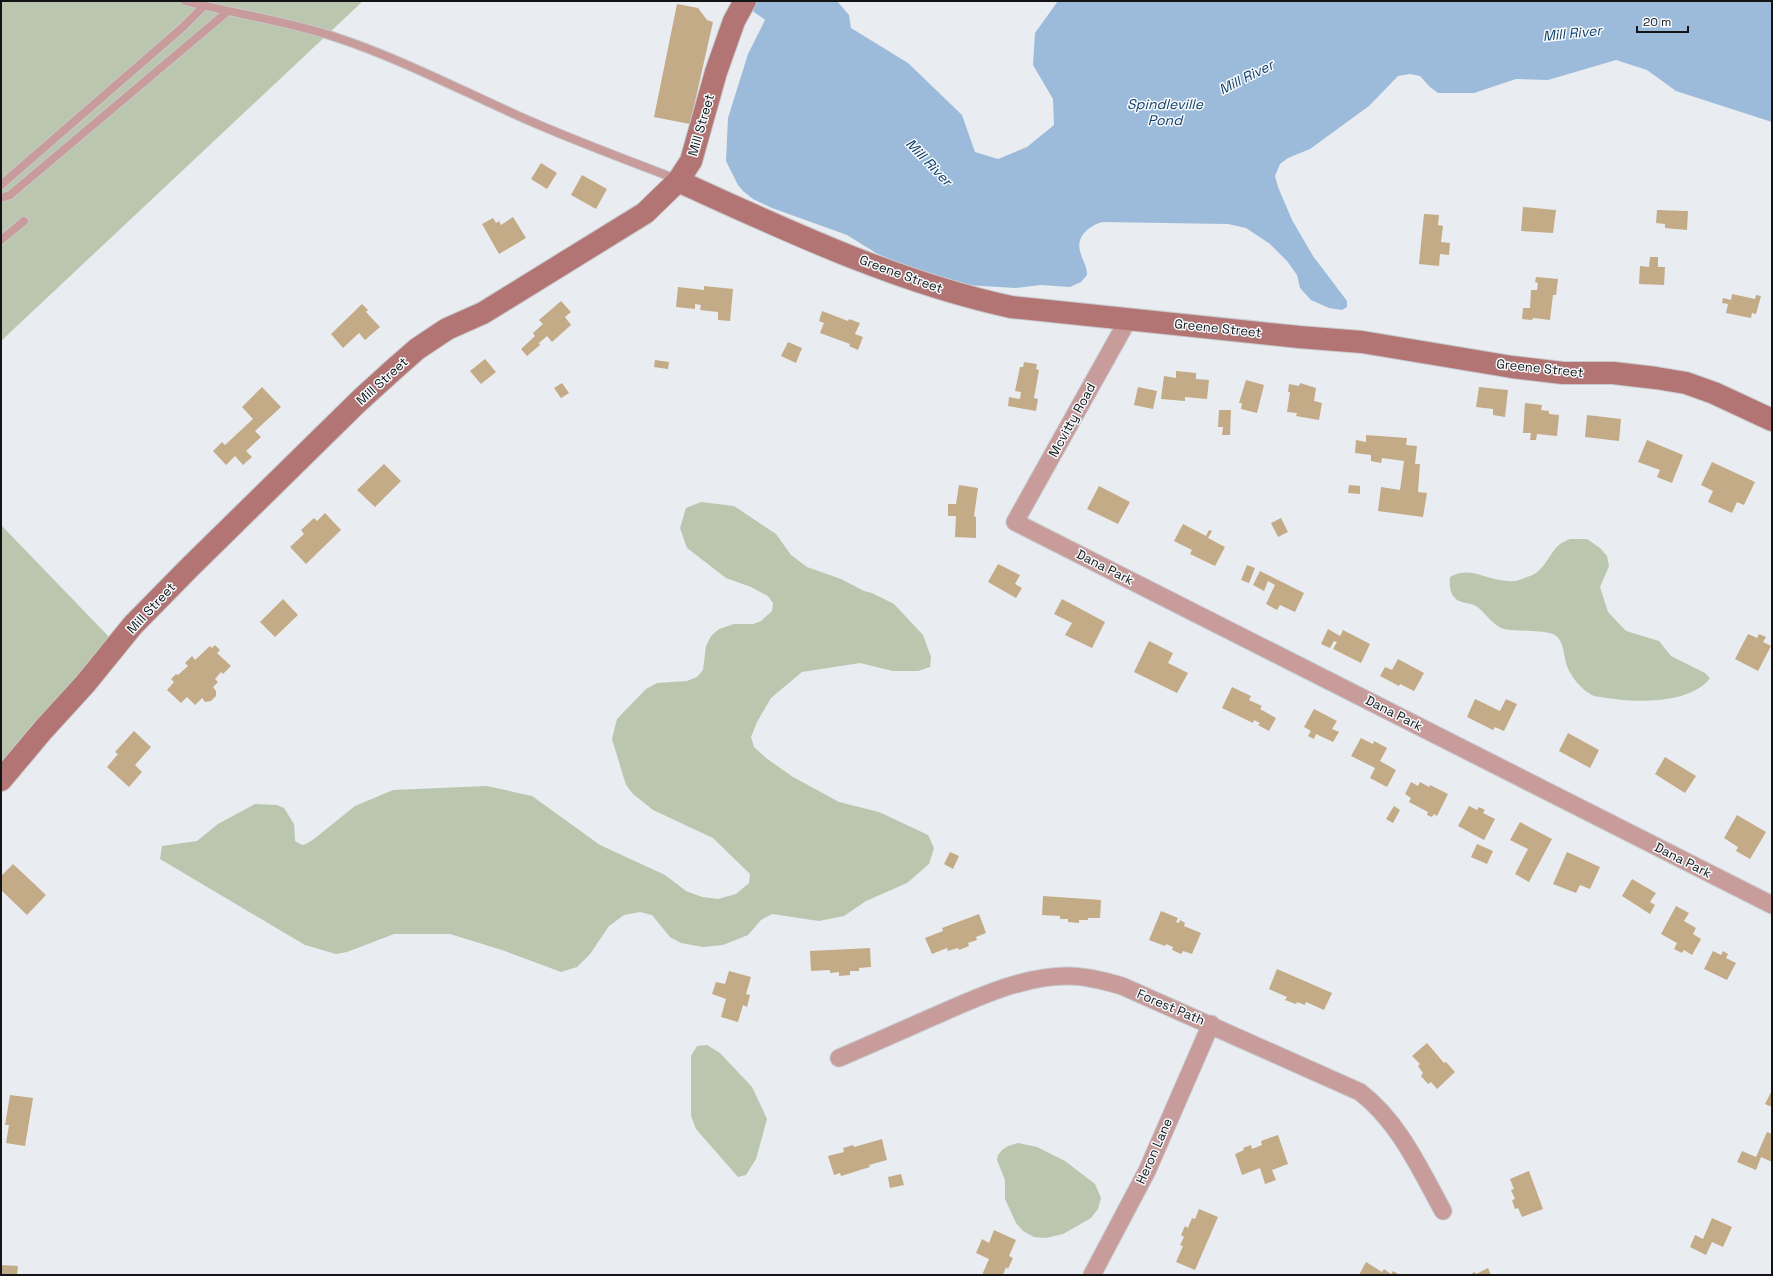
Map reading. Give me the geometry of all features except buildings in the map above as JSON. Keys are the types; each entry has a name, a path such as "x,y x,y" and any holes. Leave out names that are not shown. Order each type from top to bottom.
{"street":[{"name":"Mill Street","path":"1,780 133,625 359,401 402,362 417,349 447,330 483,313 645,213 678,180 691,161 716,72 734,21 745,1"},
{"name":"Greene Street","path":"678,180 824,245 939,288 1011,307 1129,318 1299,337 1362,342 1512,367 1563,373 1613,373 1656,378 1686,383 1714,393 1772,420"},
{"name":"Mcvitty Road","path":"1015,522 1129,318"},
{"name":"Dana Park","path":"1015,522 1772,905"},
{"name":"Forest Path","path":"839,1058 973,1000 1017,984 1045,978 1069,976 1099,980 1122,986 1211,1024 1360,1092 1382,1111 1409,1149 1443,1211"},
{"name":"Heron Lane","path":"1092,1275 1147,1171 1211,1024"}],"lane":[{"path":"185,1 227,12 259,17 301,27 370,50 445,82 529,121 678,180"},
{"path":"1,185 183,27 204,6"},
{"path":"1,198 10,195 227,12"},
{"path":"1,240 24,221"}],"green space":[{"path":"1,1 363,1 1,341"},
{"path":"701,502 734,506 776,534 791,555 807,567 841,579 894,604 923,635 931,657 930,667 918,671 893,671 860,663 802,672 771,698 757,722 751,737 754,747 766,758 793,777 839,802 879,812 928,835 934,848 929,864 907,883 866,901 844,916 819,921 772,914 761,920 748,935 723,945 703,947 681,943 670,937 652,915 640,912 624,915 609,926 590,954 577,967 561,972 505,951 450,934 394,934 347,952 336,954 305,945 160,859 162,846 197,841 218,824 255,804 277,805 284,808 294,824 295,841 302,845 314,839 355,806 393,790 487,786 532,796 600,845 665,875 686,891 702,897 718,899 736,894 749,883 750,874 713,838 653,810 633,794 626,785 612,739 617,719 646,689 657,683 687,681 697,677 703,670 706,646 711,636 719,629 734,624 753,624 761,621 772,611 773,603 768,596 751,587 726,578 687,548 680,528 686,508"},
{"path":"1,525 111,639 1,763"},
{"path":"1570,539 1587,539 1600,548 1607,556 1609,566 1600,587 1608,612 1626,631 1659,641 1671,656 1705,673 1710,678 1701,687 1690,693 1662,700 1633,701 1594,696 1588,693 1574,679 1567,666 1562,644 1553,634 1548,632 1504,629 1496,625 1476,606 1459,601 1452,593 1450,577 1457,574 1472,573 1511,581 1533,575 1542,568 1559,545"},
{"path":"707,1045 720,1053 752,1087 767,1119 756,1159 746,1175 738,1177 696,1129 691,1116 691,1056 697,1046"},
{"path":"1018,1143 1037,1147 1065,1161 1095,1184 1101,1198 1098,1209 1091,1218 1063,1234 1046,1238 1034,1237 1023,1231 1016,1223 1005,1199 1005,1180 997,1160 998,1155 1002,1150 1008,1146"}],"water":[{"name":"Spindleville Pond","path":"777,1 837,1 849,15 851,28 908,63 962,115 975,152 998,159 1027,147 1054,125 1053,99 1033,65 1035,33 1058,1 1772,1 1772,122 1676,91 1647,70 1616,60 1548,80 1516,79 1474,93 1438,93 1420,76 1410,74 1398,76 1369,106 1310,149 1288,158 1280,164 1275,176 1292,220 1313,256 1347,301 1347,307 1342,310 1329,308 1311,300 1300,288 1297,275 1287,261 1270,244 1246,228 1228,224 1098,223 1085,232 1080,241 1079,246 1087,275 1081,282 1070,287 1041,285 1015,288 950,284 926,276 876,253 847,235 772,208 753,199 738,185 726,161 728,118 748,54 772,6"}],"waterway":[{"name":"Mill River","path":"765,1 808,30"}]}
